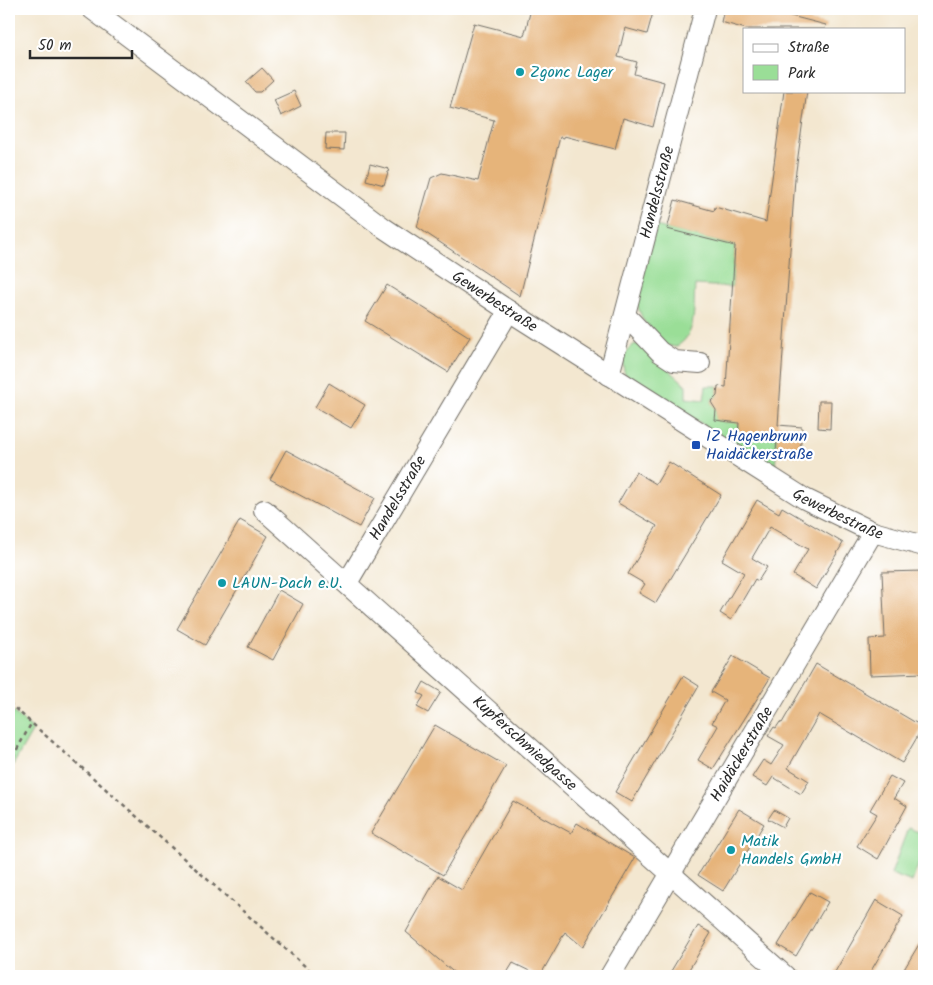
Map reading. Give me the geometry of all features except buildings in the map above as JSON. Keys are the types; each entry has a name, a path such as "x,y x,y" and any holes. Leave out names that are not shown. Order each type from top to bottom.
{"street":[{"name":"Gewerbestraße","path":"92,9 384,228 509,311 805,499 873,532 924,546"},
{"name":"Handelsstraße","path":"609,375 705,9"},
{"name":"Handelsstraße","path":"347,583 509,311"},
{"path":"626,316 660,352 674,361 700,363"},
{"name":"Kupferschmiedgasse","path":"264,510 785,976"},
{"name":"Haidäckerstraße","path":"610,976 873,532"}],"path":[{"path":"9,703 316,976"},
{"path":"9,764 32,724"}],"green space":[{"path":"656,226 735,246 732,287 695,285 691,328 688,336 675,347 665,345 643,320 636,302"},
{"path":"635,344 643,346 686,385 686,398 704,400 706,386 718,386 717,397 713,398 711,402 716,409 716,420 723,420 723,422 739,421 738,434 777,436 775,471 625,374 624,357"},
{"path":"9,708 33,730 9,772"},
{"path":"908,828 924,834 924,849 912,882 891,874"}],"place":[{"name":"Zgonc Lager","path":"520,72"},
{"name":"IZ Hagenbrunn Haidäckerstraße","path":"696,445"},
{"name":"LAUN-Dach e.U.","path":"222,583"},
{"name":"Matik Handels GmbH","path":"731,850"}]}
